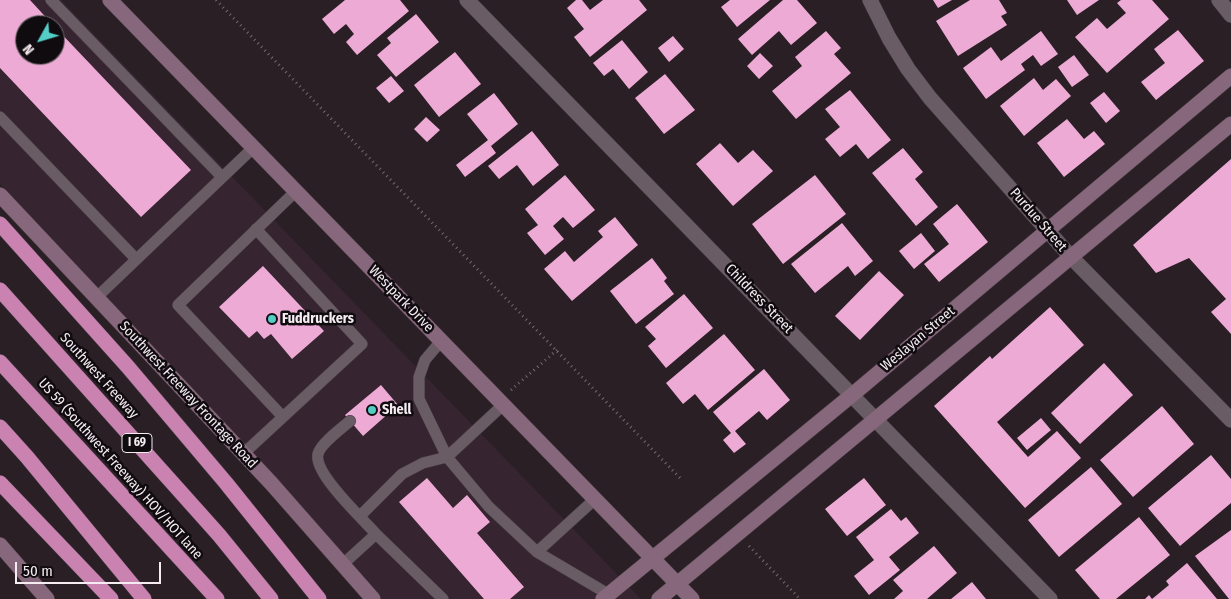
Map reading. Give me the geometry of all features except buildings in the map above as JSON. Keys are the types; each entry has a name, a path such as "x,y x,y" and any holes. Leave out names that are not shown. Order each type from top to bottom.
{"highway":[{"path":"0,224 128,367 226,483 319,599"},
{"name":"Southwest Freeway","path":"0,290 219,535 271,599"},
{"name":"US 59 (Southwest Freeway) HOV/HOT lane","path":"0,362 217,599"},
{"path":"0,426 144,599"},
{"path":"0,483 111,599"}],"main road":[{"name":"Westpark Drive","path":"110,0 692,599"},
{"name":"Weslayan Street","path":"605,597 852,395 1231,76"},
{"path":"659,599 877,420 1231,124"},
{"name":"Southwest Freeway Frontage Road","path":"0,194 243,454 373,599"},
{"path":"0,544 46,599"}],"street":[{"name":"Childress Street","path":"467,0 1050,599"},
{"name":"Purdue Street","path":"870,0 889,38 908,69 930,98 1071,258 1231,420"},
{"path":"1219,0 1231,15"}],"lane":[{"path":"51,0 222,177"},
{"path":"0,117 136,260"},
{"path":"96,298 253,148"},
{"path":"283,417 178,305 296,191"},
{"path":"243,454 362,344 256,229"},
{"path":"441,341 425,360 420,377 419,399 447,457 489,507 537,552 605,597"},
{"path":"360,516 402,474 422,463 447,457 501,403"},
{"path":"350,421 320,448 317,454 317,463 330,483 376,534 444,599"},
{"path":"537,552 595,499"},
{"path":"342,565 376,534"}],"path":[{"path":"216,0 682,480"},
{"path":"501,403 557,350"},
{"path":"738,534 800,599"}],"shaded area":[{"path":"0,0 61,0 641,599 380,599 0,184"}],"place":[{"name":"Fuddruckers","path":"272,319"},
{"name":"Shell","path":"372,410"}]}
